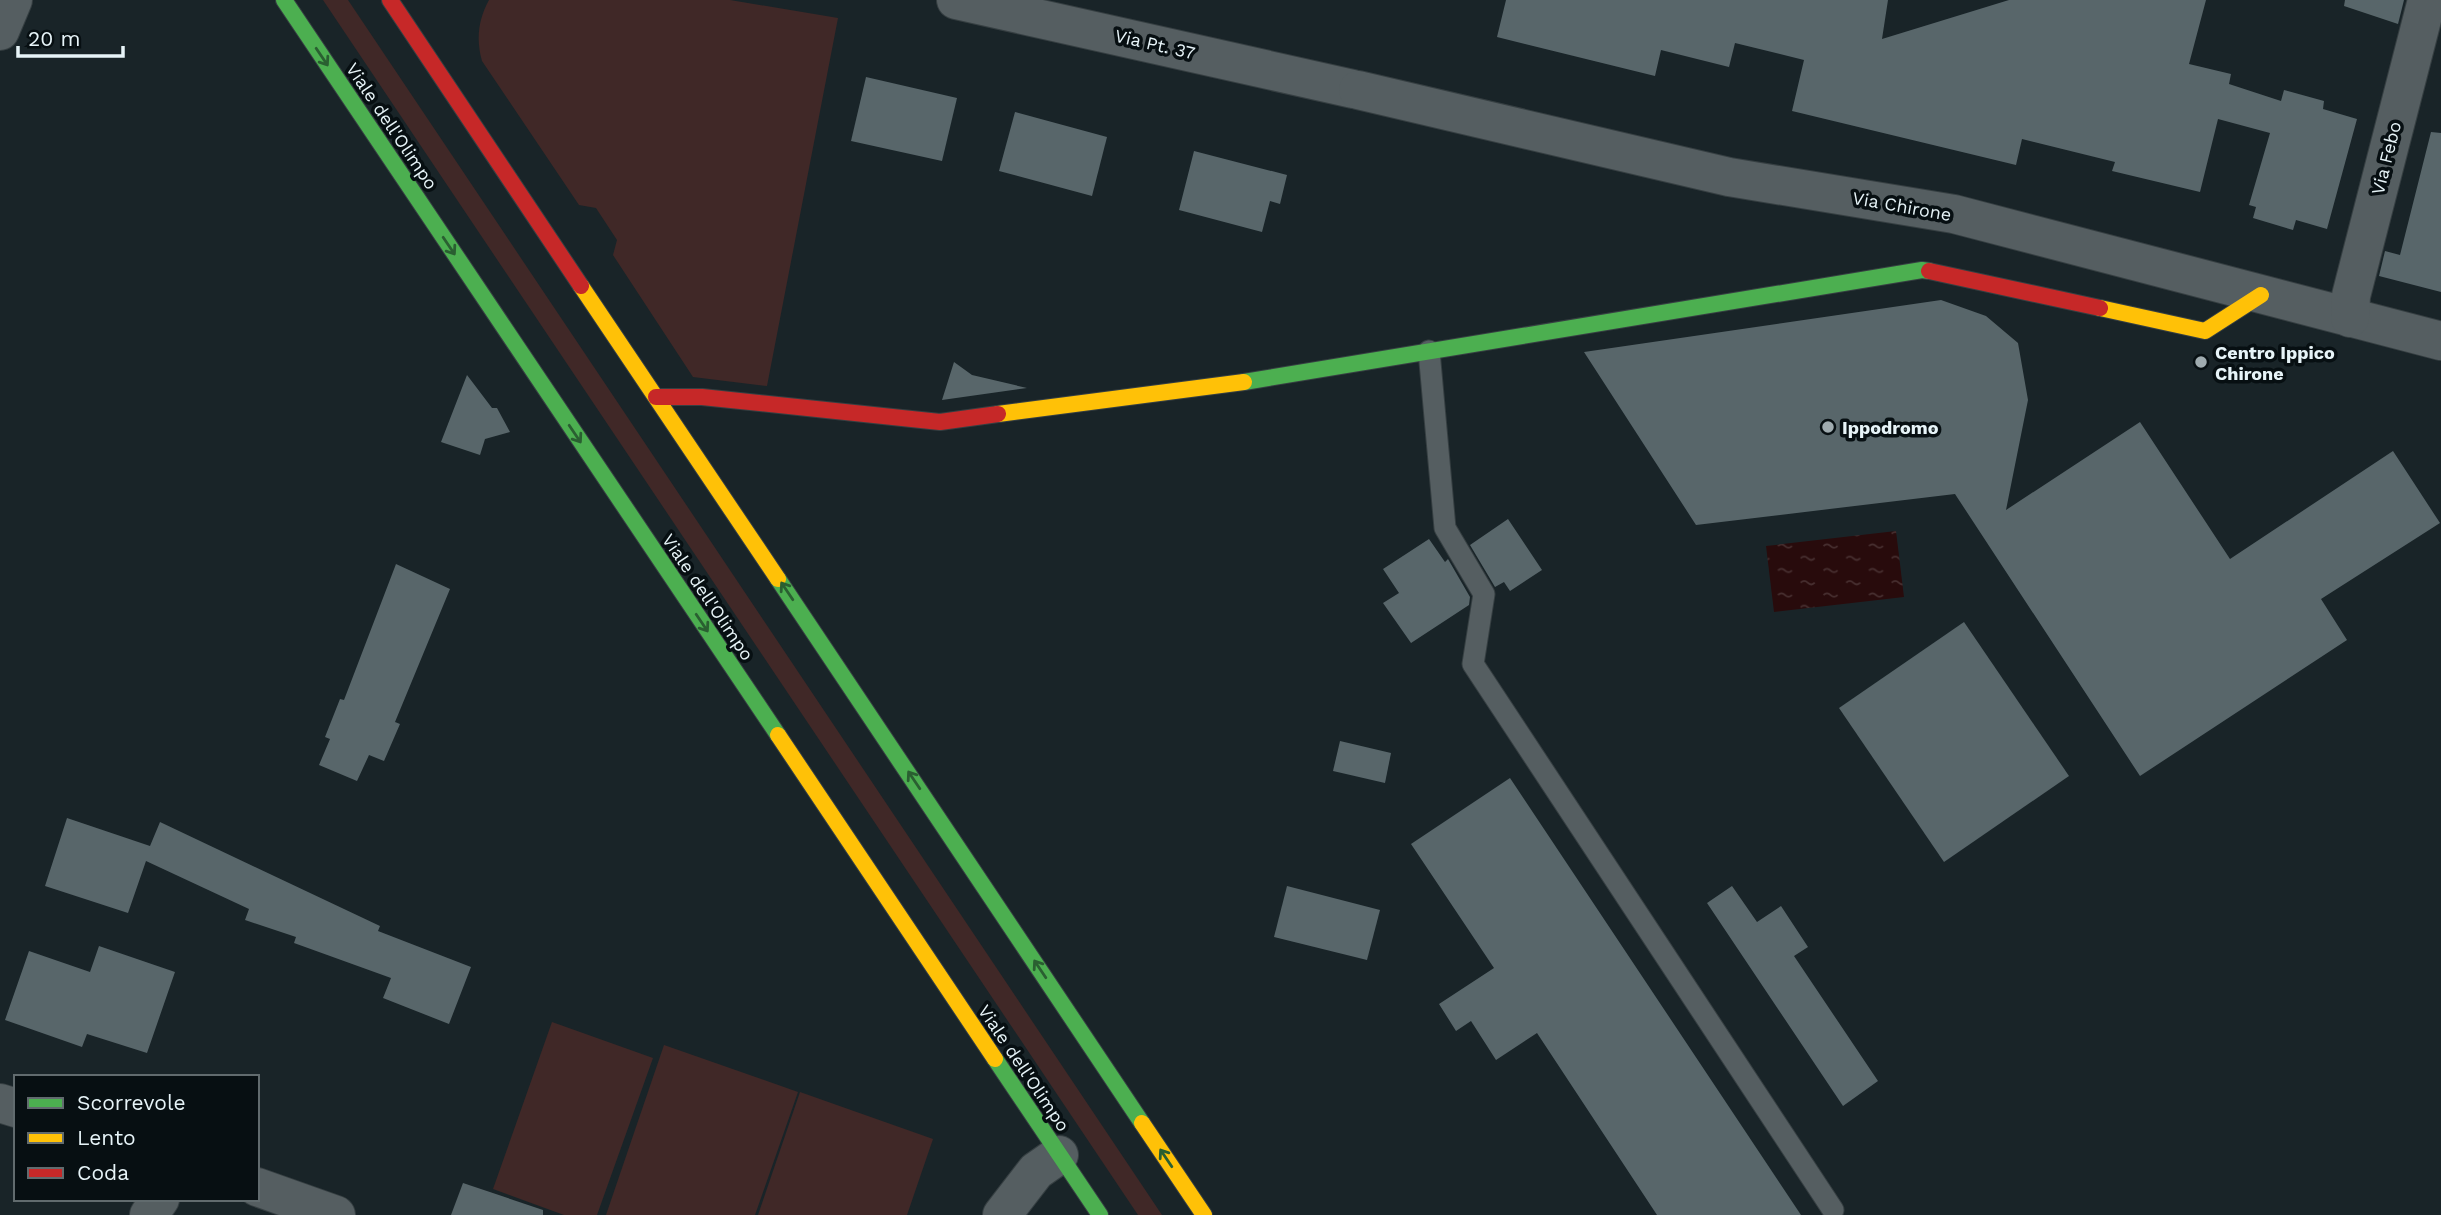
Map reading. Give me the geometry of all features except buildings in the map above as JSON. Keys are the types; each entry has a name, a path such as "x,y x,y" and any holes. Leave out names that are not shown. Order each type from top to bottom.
{"street":[{"path":"0,31 13,0"},
{"name":"Viale dell'Olimpo","path":"284,0 1100,1215"},
{"path":"390,0 1204,1215"},
{"name":"Via Pt. 37","path":"956,0 1356,89"},
{"name":"Via Febo","path":"2350,317 2351,296 2427,0"},
{"name":"Via Chirone","path":"1356,89 1729,177 1954,214 2441,341"},
{"path":"656,397 702,397 940,422 1265,379 1922,270 2205,331 2261,295"},
{"path":"1002,1215 1036,1171 1059,1155"},
{"path":"259,1188 336,1215"}],"lane":[{"path":"1429,351 1445,528 1484,594 1473,664 1833,1210"}],"shaded area":[{"path":"323,0 348,0 1162,1215 1138,1215"},
{"path":"489,0 730,0 838,18 767,386 693,377 613,255 617,240 596,208 579,205 482,61 479,30"},
{"path":"552,1022 653,1058 597,1215 564,1215 493,1189"},
{"path":"664,1045 798,1092 755,1215 606,1215"},
{"path":"800,1092 933,1139 907,1215 758,1215"}],"water":[{"path":"1896,531 1904,597 1774,612 1766,546"}],"traffic: fast":[{"path":"284,0 778,735"},
{"path":"1244,382 1922,270 1929,271"},
{"path":"778,579 1142,1123"},
{"path":"995,1059 1100,1215"}],"traffic: slow":[{"path":"581,286 778,579"},
{"path":"2100,308 2205,331 2261,295"},
{"path":"998,414 1244,382"},
{"path":"778,735 995,1059"},
{"path":"1142,1123 1204,1215"}],"traffic: jam":[{"path":"390,0 581,286"},
{"path":"1929,271 2100,308"},
{"path":"656,397 702,397 940,422 998,414"}],"place":[{"name":"Centro Ippico Chirone","path":"2201,362"},
{"name":"Ippodromo","path":"1828,427"}]}
